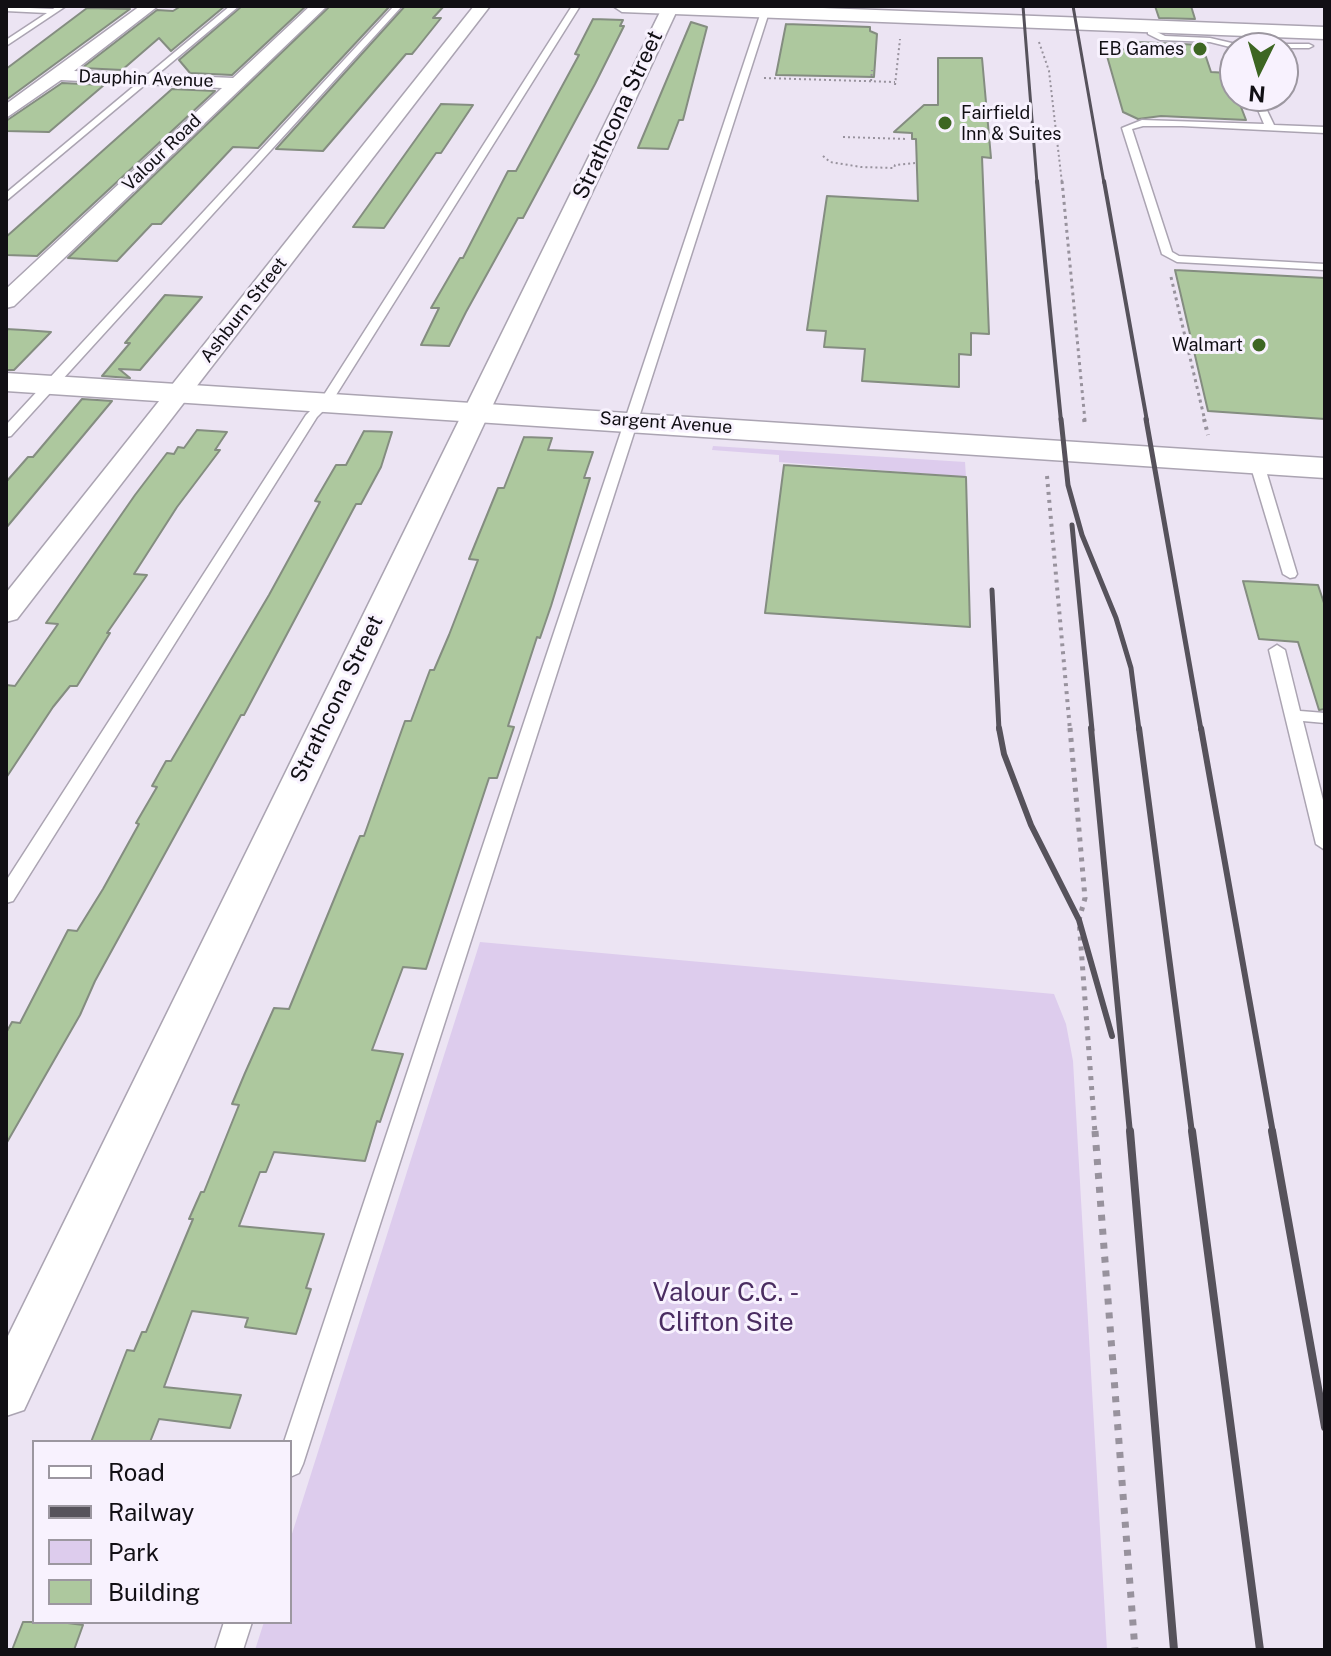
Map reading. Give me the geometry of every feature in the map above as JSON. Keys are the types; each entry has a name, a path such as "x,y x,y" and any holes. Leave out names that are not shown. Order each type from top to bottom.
{"main road":[{"path":"622,6 766,9 1279,32 1317,40"},
{"name":"Sargent Avenue","path":"6,382 1325,468"}],"street":[{"path":"6,113 150,6"},
{"name":"Valour Road","path":"6,301 319,6"},
{"name":"Ashburn Street","path":"6,613 482,6"},
{"name":"Strathcona Street","path":"6,1393 671,7"},
{"name":"Dauphin Avenue","path":"57,75 235,83"}],"lane":[{"path":"6,198 235,6"},
{"path":"6,433 398,6"},
{"path":"6,896 312,415 325,403 576,6"},
{"path":"6,9 59,8"},
{"path":"6,44 59,8"},
{"path":"292,1458 766,9"},
{"path":"1151,27 1151,32 1163,38 1219,43"},
{"path":"1317,40 1325,53"},
{"path":"1263,112 1270,127"},
{"path":"1325,130 1142,123 1127,128 1167,254 1177,259 1325,267"},
{"path":"1257,464 1290,574"},
{"path":"1277,650 1325,844"},
{"path":"1293,715 1325,718"},
{"path":"229,1650 237,1624"}],"path":[{"path":"1033,22 1051,86 1069,239 1085,425"},
{"path":"756,78 895,84 900,37"},
{"path":"871,81 872,70"},
{"path":"843,137 907,139"},
{"path":"823,156 830,162 861,167 894,168 895,165 915,163"},
{"path":"1168,267 1210,443"},
{"path":"1045,449 1085,898 1079,920 1135,1650"}],"green space":[{"path":"713,446 965,462 966,477 779,462 779,455 712,450"},
{"name":"Valour C.C. - Clifton Site","path":"480,942 1054,994 1066,1024 1073,1061 1107,1650 255,1650 263,1624 292,1624 292,1534"}],"building":[{"path":"181,6 225,6 171,51 159,38 122,70 82,68 157,10 173,11"},
{"path":"242,6 306,6 232,75 190,73 179,60"},
{"path":"330,6 390,6 258,148 233,147 161,224 152,224 117,261 68,258"},
{"path":"405,6 444,6 433,18 441,18 412,54 406,54 323,151 276,149"},
{"path":"1155,6 1191,6 1195,19 1159,18"},
{"path":"87,8 130,9 6,100 6,69"},
{"path":"593,19 623,20 620,26 624,26 595,84 449,346 421,345 439,308 431,308 460,258 463,258 508,171 516,171 579,55 575,54"},
{"path":"691,22 707,27 683,120 679,120 668,149 638,148"},
{"path":"786,24 870,27 870,31 877,34 874,77 776,75"},
{"path":"1137,42 1202,45 1211,72 1219,72 1219,112 1243,112 1246,120 1161,116 1138,119 1123,112 1105,49 1139,50"},
{"path":"938,58 982,58 991,158 982,157 989,334 971,333 971,355 959,354 959,387 862,381 865,349 824,347 826,331 807,330 827,196 918,201 916,139 912,139 912,133 894,132 924,105 938,105"},
{"path":"62,83 104,85 49,132 6,131 6,121"},
{"path":"172,89 215,91 37,256 6,255 6,237"},
{"path":"441,104 473,105 384,228 353,227"},
{"name":"Walmart","path":"1175,270 1325,278 1325,419 1208,411"},
{"path":"165,295 202,297 140,370 119,369 130,378 102,376 130,343 125,343"},
{"path":"6,329 51,332 14,370 6,370"},
{"path":"82,399 112,401 6,528 6,482 28,457 33,457"},
{"path":"197,430 227,432 215,450 220,450 177,507 134,574 147,575 107,633 110,633 77,686 70,686 53,707 6,778 6,685 15,686 58,624 46,623 135,495 167,453 174,454 178,447 184,448"},
{"path":"364,431 392,432 381,467 361,504 356,504 244,715 241,715 95,981 80,1015 6,1144 6,1033 12,1022 20,1023 68,930 77,931 103,889 139,824 136,823 157,787 152,786 166,761 171,761 269,595 320,502 315,501 336,465 346,465"},
{"path":"524,437 552,438 548,450 593,452 584,478 590,478 551,606 540,638 537,637 508,726 514,727 497,778 489,778 426,969 403,967 372,1050 403,1054 365,1161 274,1152 266,1172 260,1172 239,1226 324,1234 306,1288 311,1289 296,1334 245,1327 248,1318 192,1311 164,1387 241,1395 230,1428 159,1419 151,1440 92,1440 127,1350 134,1351 142,1332 146,1332 193,1219 189,1219 201,1192 204,1192 239,1105 232,1104 274,1008 289,1009 360,836 364,836 405,721 411,721 478,560 469,559 498,488 504,488"},
{"path":"784,465 966,477 970,627 765,613"},
{"path":"1243,581 1318,585 1325,606 1325,709 1319,710 1298,642 1259,639"},
{"path":"23,1622 83,1625 74,1650 12,1650"}],"railway":[{"path":"1023,6 1037,183"},
{"path":"1073,6 1104,183"},
{"path":"1037,181 1061,421"},
{"path":"1104,181 1147,421"},
{"path":"1061,419 1068,485 1082,535 1116,618 1131,668 1139,730"},
{"path":"1146,419 1201,730"},
{"path":"1072,525 1092,730"},
{"path":"992,590 999,730"},
{"path":"999,728 1004,754 1031,825 1079,920 1112,1036"},
{"path":"1091,728 1130,1133"},
{"path":"1139,728 1192,1133"},
{"path":"1201,728 1273,1133"},
{"path":"1130,1131 1174,1650"},
{"path":"1192,1131 1260,1650"},
{"path":"1272,1131 1325,1427"}],"place":[{"name":"EB Games","path":"1200,49"},
{"name":"Fairfield Inn & Suites","path":"945,123"},
{"name":"Walmart","path":"1259,345"}]}
